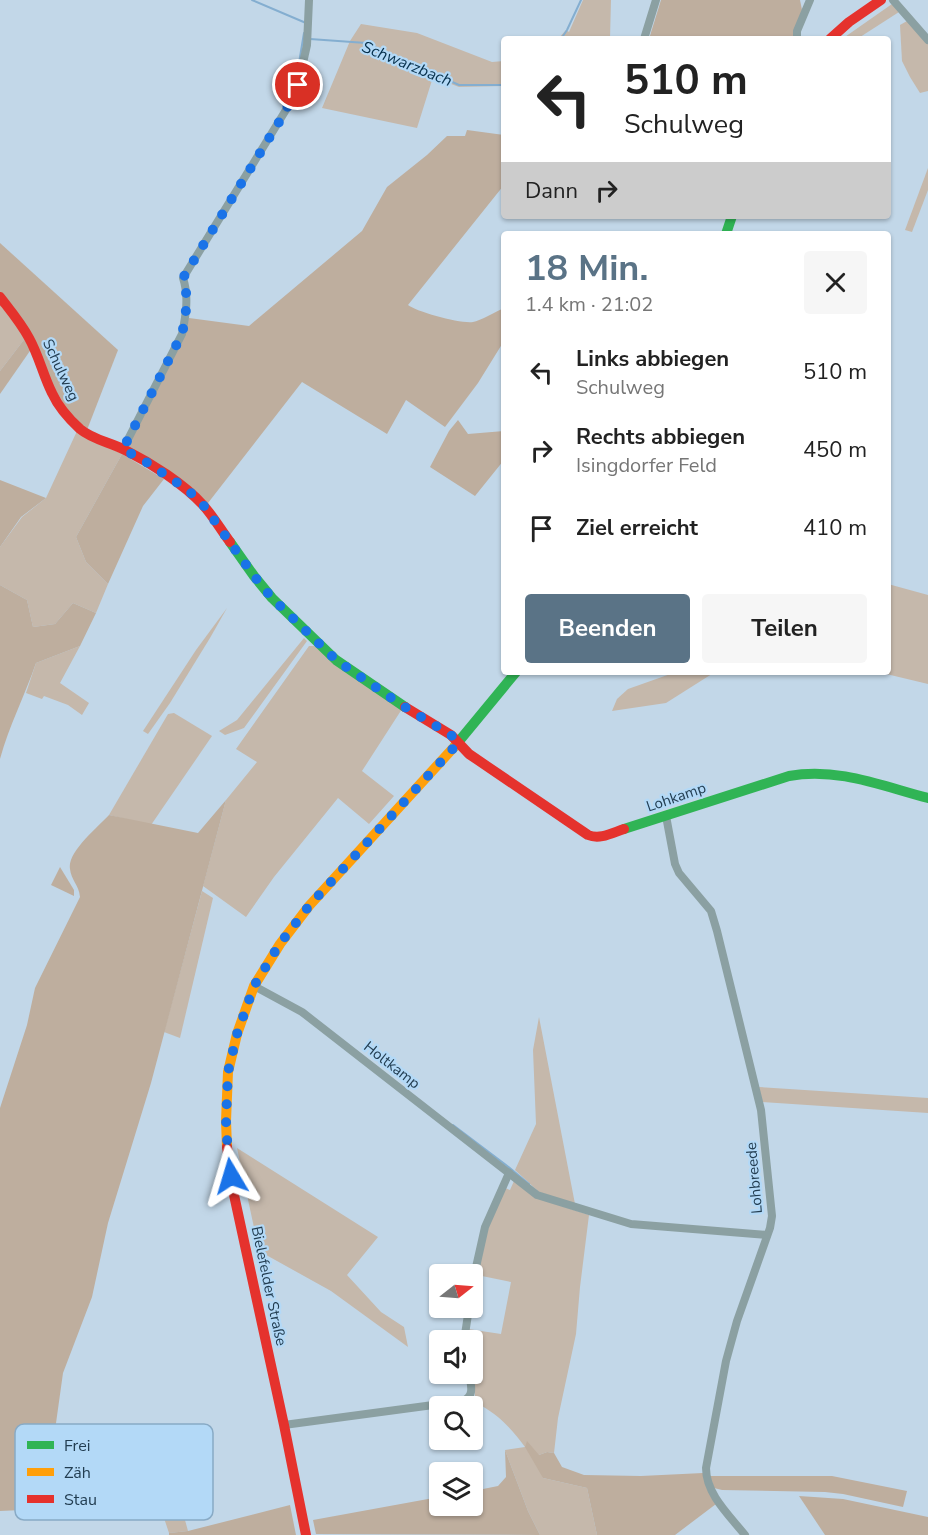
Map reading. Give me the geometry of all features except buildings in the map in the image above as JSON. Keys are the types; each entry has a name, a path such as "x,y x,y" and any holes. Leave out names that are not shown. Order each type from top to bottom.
{"street":[{"path":"123,449 182,334 186,305 186,288 183,278 292,100 298,85 307,45 309,0"},
{"path":"645,36 656,0"},
{"path":"797,36 809,0"},
{"path":"833,36 881,0"},
{"path":"893,0 928,40"},
{"name":"Schulweg","path":"0,297 29,338 60,408 79,428 89,436 123,449 146,462 188,490 204,506 272,598 336,660 403,706 451,735 458,743"},
{"name":"Bielefelder Straße","path":"306,1535 239,1222 228,1156 226,1121 228,1072 237,1034 254,986 279,945 309,906 458,743 514,675"},
{"name":"Lohkamp","path":"458,743 469,754 592,837 600,837 801,773 844,775 928,798"},
{"name":"Lohbreede","path":"666,816 675,864 679,873 711,911 761,1110 772,1216 726,1361 706,1468 709,1486 745,1535"},
{"name":"Holtkamp","path":"254,986 302,1012 537,1196 631,1224 767,1235"},
{"path":"477,1264 485,1227 509,1173"},
{"path":"284,1425 463,1401 468,1399 472,1392 471,1384"}],"shaded area":[{"path":"583,0 611,0 610,36 561,36 566,30 569,32"},
{"path":"661,0 800,0 802,10 794,36 650,36"},
{"path":"892,4 899,12 862,36 846,36"},
{"path":"907,21 928,44 928,91 920,93 902,61 900,25"},
{"path":"361,24 417,33 492,62 501,61 501,86 459,87 433,77 417,128 322,108 350,41"},
{"path":"467,130 501,135 501,189 408,305 429,314 467,322 480,320 501,310 501,346 478,383 445,427 406,400 387,434 302,382 208,503 126,447 189,318 249,326 362,231 387,187 447,136 465,136"},
{"path":"928,168 928,190 912,232 905,230"},
{"path":"0,243 118,350 87,430 71,417 0,292"},
{"path":"0,301 26,337 0,371"},
{"path":"26,337 32,348 0,394 0,371"},
{"path":"458,420 468,434 501,431 501,464 475,496 430,467 449,431"},
{"path":"77,431 122,454 76,537 86,562 108,584 96,613 73,603 55,624 33,627 27,600 0,585 0,547 22,517 46,498"},
{"path":"122,454 164,479 143,506 108,584 86,562 76,537"},
{"path":"0,480 46,498 21,517 0,547"},
{"path":"0,585 27,600 33,627 55,624 73,603 96,613 80,646 36,663 0,759"},
{"path":"891,585 928,595 928,684 890,675"},
{"path":"227,608 170,703 148,734 143,731 196,650"},
{"path":"304,638 307,641 244,728 225,735 219,731 237,720"},
{"path":"80,646 60,683 89,703 82,715 68,705 44,696 42,699 26,693 36,663"},
{"path":"309,646 314,646 402,709 362,771 394,796 369,824 338,798 274,877 246,917 203,886 226,800 257,762 236,749"},
{"path":"668,675 710,675 666,703 612,711 617,699 628,689"},
{"path":"174,713 212,736 151,825 109,815 168,714"},
{"path":"226,800 151,1083 108,1223 92,1297 63,1373 56,1424 15,1424 15,1510 0,1511 0,1108 27,1025 35,988 80,897 71,873 70,862 78,848 109,815 198,833"},
{"path":"60,867 74,890 74,896 51,885"},
{"path":"202,891 213,898 180,1038 164,1032"},
{"path":"539,1017 575,1204 539,1192 515,1170 536,1124 533,1050"},
{"path":"759,1087 928,1098 928,1113 762,1102"},
{"path":"237,1148 378,1237 347,1275 381,1312 404,1327 408,1347 331,1291 259,1251"},
{"path":"514,1181 537,1198 589,1215 576,1334 558,1418 554,1453 547,1452 539,1455 543,1478 587,1488 597,1535 540,1535 528,1511 505,1450 525,1447 503,1422 483,1407 483,1396 475,1396 473,1384 483,1384 483,1331 501,1334 511,1282 483,1276 483,1264 479,1264 487,1228 505,1188 510,1190"},
{"path":"527,1441 539,1455 547,1452 554,1453 562,1467 584,1475 641,1476 703,1473 716,1504 675,1535 597,1535 587,1488 543,1478 525,1447"},
{"path":"505,1450 528,1511 540,1535 316,1534 313,1520 429,1499 429,1516 483,1516 483,1489 498,1486 506,1477"},
{"path":"710,1476 832,1476 907,1491 903,1507 825,1492 722,1490 714,1488"},
{"path":"799,1496 843,1499 928,1517 928,1535 825,1535"},
{"path":"290,1505 296,1535 169,1535 169,1533 188,1531"},
{"path":"165,1520 185,1520 188,1531 169,1533"}],"waterway":[{"name":"Schwarzbach","path":"252,0 306,23 305,25"},
{"name":"Schwarzbach","path":"563,36 581,0"},
{"path":"298,69 304,33"},
{"name":"Schwarzbach","path":"310,39 366,43 459,85 501,85"},
{"path":"453,1125 529,1184"}],"traffic: fast":[{"path":"727,231 731,219"},
{"path":"230,542 272,598 336,660 405,707"},
{"path":"455,746 514,675"},
{"path":"624,829 789,776 807,774 859,779 928,798"}],"traffic: slow":[{"path":"227,1147 228,1072 237,1034 254,986 280,944 309,906 455,746"}],"traffic: jam":[{"path":"833,36 881,0"},
{"path":"0,297 26,332 54,398 72,421 85,433 135,455 177,482 203,505 230,542"},
{"path":"405,707 451,735 469,754 588,835 602,836 624,829"},
{"path":"227,1147 234,1195 306,1535"}],"route":[{"path":"231,1176 226,1121 228,1072 237,1034 254,986 279,945 309,906 458,743 451,735 403,706 336,660 272,598 204,506 188,490 123,449 182,334 186,305 186,288 183,278 284,114 298,85"}]}
